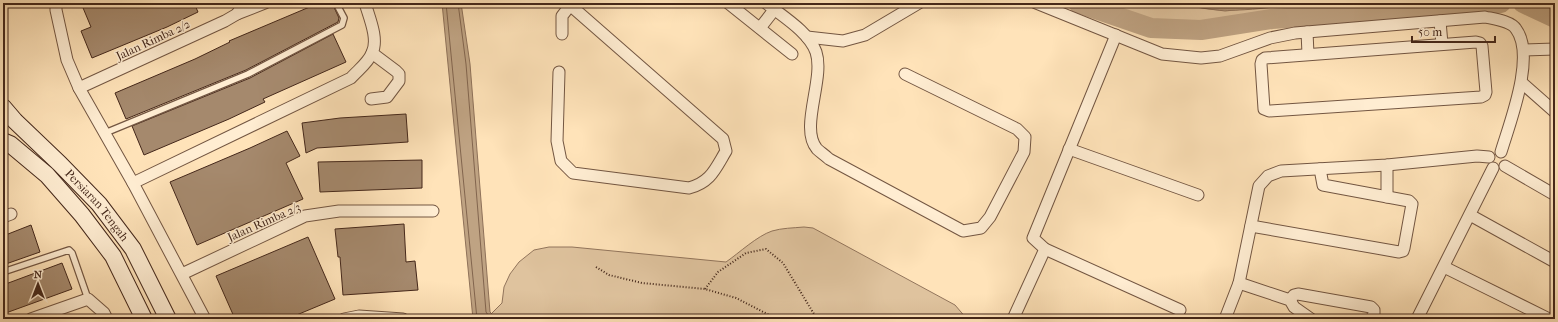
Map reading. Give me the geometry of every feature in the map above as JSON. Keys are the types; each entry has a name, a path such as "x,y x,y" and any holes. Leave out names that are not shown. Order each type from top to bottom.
{"street":[{"path":"56,3 56,10 67,60 79,88 133,183 206,319"},
{"name":"Jalan Rimba 2/2","path":"236,14 244,3"},
{"name":"Jalan Rimba 2/2","path":"79,88 236,14 265,3"},
{"path":"133,183 351,78 372,53 374,42 373,31 365,3"},
{"path":"728,3 792,54"},
{"path":"807,37 843,41 865,35 919,3"},
{"path":"1036,3 1162,54 1201,58 1220,56 1270,38 1307,32 1485,17 1502,21 1516,28 1524,50 1522,83 1501,152"},
{"path":"559,72 557,141 561,161 573,173 689,188 708,179 726,151 723,139 571,4 562,16 562,34"},
{"path":"760,28 770,6 807,37 816,53 818,73 810,130 816,148 829,159 963,231 981,228 990,217 1024,152 1025,137 1017,128 905,74"},
{"path":"1440,21 1442,44"},
{"path":"1307,32 1308,54"},
{"path":"1116,35 1033,238 1044,249 1180,310"},
{"path":"1480,43 1482,46 1485,95 1481,97 1266,111 1264,109 1262,60 1265,58 1442,44 1480,43"},
{"path":"1524,50 1555,49"},
{"path":"370,99 387,96 399,81 399,74 372,53"},
{"path":"1522,83 1555,112"},
{"name":"Persiaran Tengah","path":"3,107 15,121 99,204 133,249 168,319"},
{"name":"Persiaran Tengah","path":"3,141 10,144 47,175 82,215 113,256 144,319"},
{"path":"1069,148 1198,195"},
{"path":"1417,319 1470,215 1491,163 1492,154 1501,152"},
{"path":"1501,152 1505,156 1505,166"},
{"path":"1225,319 1239,283 1259,186 1268,176 1281,171 1477,156 1491,163 1497,169 1505,166"},
{"path":"1386,196 1387,164"},
{"path":"1505,166 1555,195"},
{"path":"1251,226 1403,251 1412,204 1409,201 1323,185 1320,169"},
{"name":"Jalan Rimba 2/3","path":"182,274 305,216 339,211 432,211"},
{"path":"1470,215 1555,262"},
{"path":"1013,319 1044,249"},
{"path":"1444,267 1549,319"},
{"path":"1239,283 1290,300 1294,307 1311,319"},
{"path":"1290,300 1298,294 1371,307 1374,310 1374,314 1371,319"},
{"path":"31,319 88,299 104,313 107,319"},
{"path":"344,319 359,316 403,319"}],"lane":[{"path":"105,133 248,74 342,25 344,18 336,3"},
{"path":"3,272 69,250 72,253 88,299"}],"path":[{"path":"706,289 718,272 746,253 766,250 783,263 817,319"},
{"path":"596,267 609,274 642,283 706,289 736,298 776,319"}],"shaded area":[{"path":"1078,3 1189,3 1195,7 1225,11 1303,3 1501,3 1272,19 1201,30 1151,28"},
{"path":"1523,3 1555,3 1555,18"},
{"path":"804,227 813,228 955,305 967,319 486,319 502,303 504,287 510,274 519,262 534,250 549,247 572,247 726,262 766,233 780,229"}],"water":[{"path":"442,3 461,3 470,64 490,312 497,319 473,319"},
{"path":"1189,3 1303,3 1244,10 1227,10 1199,7"}],"building":[{"path":"81,3 194,3 198,12 167,27 92,58 81,31 91,27"},
{"path":"319,3 332,3 339,18 338,22 246,70 126,119 115,93 195,59 230,42 229,41"},
{"path":"333,34 346,62 263,99 265,102 229,119 144,155 132,126 250,78"},
{"path":"406,114 408,142 317,148 306,153 302,123 340,118"},
{"path":"287,131 300,156 286,163 303,199 197,245 170,182"},
{"path":"422,160 422,188 320,192 318,162"},
{"path":"404,224 406,262 415,261 418,290 343,295 340,257 338,257 335,229"},
{"path":"31,225 40,252 3,265 3,236"},
{"path":"308,237 335,299 287,319 235,319 216,276"},
{"path":"62,263 72,289 3,314 3,285"}],"waterway":[{"path":"1078,3 1151,28 1201,30 1272,19 1501,3"},
{"path":"1523,3 1555,18"}]}
